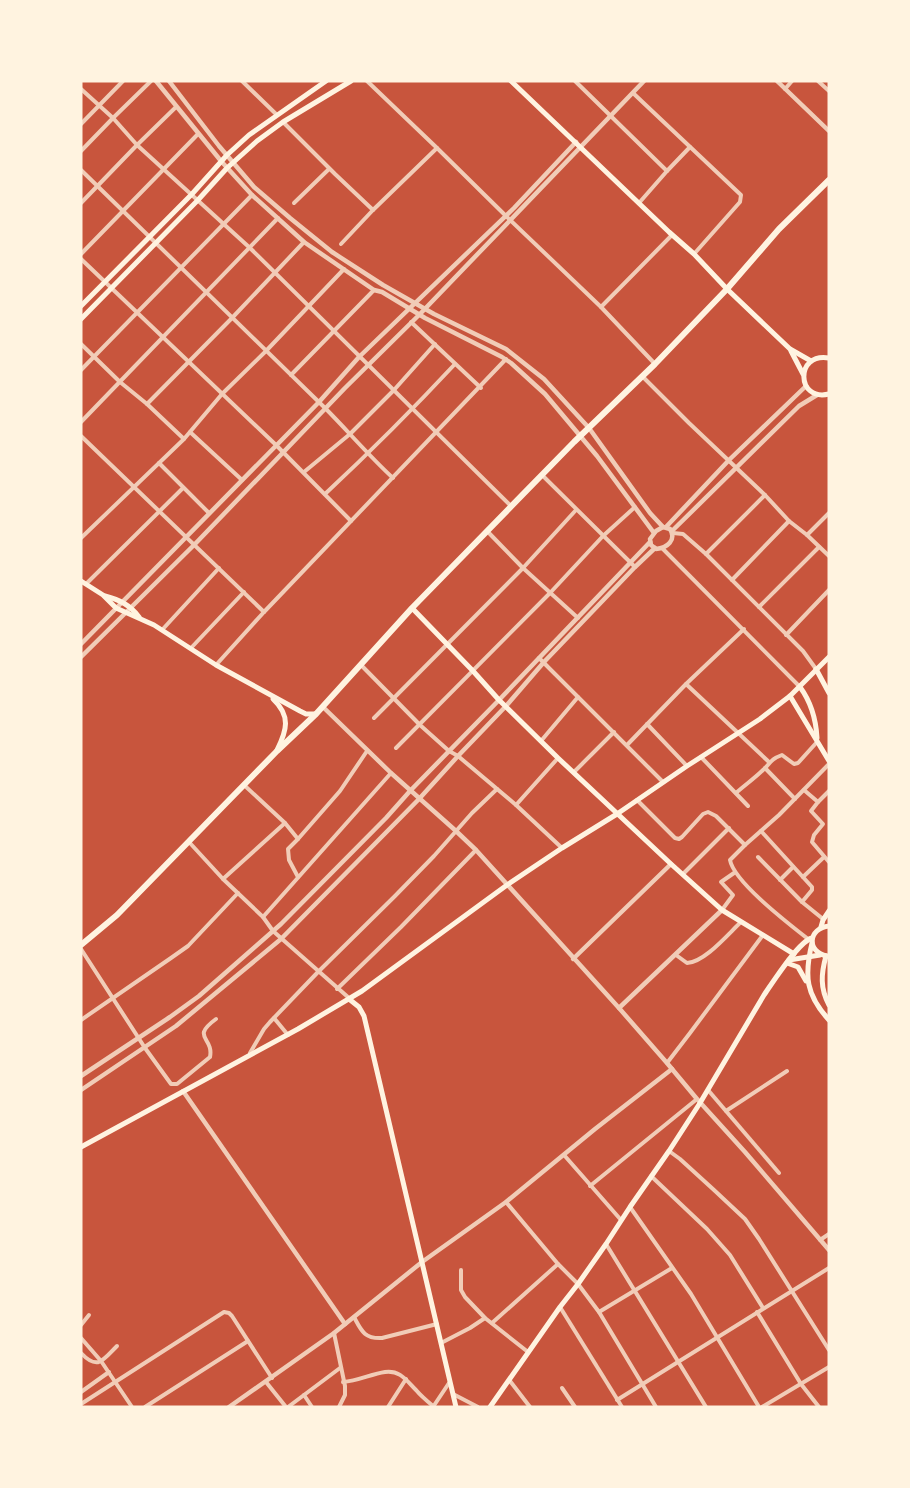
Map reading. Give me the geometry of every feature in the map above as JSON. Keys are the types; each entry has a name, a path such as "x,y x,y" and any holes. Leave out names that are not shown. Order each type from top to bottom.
{"main road":[{"path":"81,306 192,194 227,155 249,135 326,81"},
{"path":"81,319 227,168 257,141 283,122 351,81"},
{"path":"511,81 694,254 790,350 811,361"},
{"path":"81,947 117,915 323,707 412,608 580,436 655,364 727,289 779,229 829,180"},
{"path":"790,350 810,391 816,395 828,395"},
{"path":"803,375 811,361 823,357 829,358"},
{"path":"83,583 132,608 140,618"},
{"path":"103,595 116,608 162,630 267,694 306,714 316,714"},
{"path":"412,608 499,700 671,864 722,910 794,954"},
{"path":"81,1148 288,1035 349,999 507,885 767,714 800,687 829,657"},
{"path":"816,669 829,693"},
{"path":"800,687 810,704 818,741"},
{"path":"267,694 278,703 285,718 285,734 277,751"},
{"path":"790,696 829,762"},
{"path":"808,984 807,972 811,940 829,911"},
{"path":"821,927 829,926"},
{"path":"490,1407 669,1151 764,995 788,961 811,940"},
{"path":"811,940 817,952 827,956"},
{"path":"788,961 827,956"},
{"path":"827,956 821,978 822,990 829,1005"},
{"path":"788,961 798,967 816,1004 829,1020"},
{"path":"349,999 364,1016 456,1407"}],"street":[{"path":"81,124 123,81"},
{"path":"81,151 151,81"},
{"path":"156,81 227,168 252,195 304,242 374,290 382,292 425,318 506,359 545,394 654,533"},
{"path":"169,81 254,187 332,252 415,303 507,350 544,379 589,428 650,513 672,532 683,534 706,554 786,634 816,669"},
{"path":"242,81 277,116"},
{"path":"367,81 602,307 655,364"},
{"path":"575,81 666,171"},
{"path":"81,644 319,402 359,357 611,117 644,81"},
{"path":"777,81 829,131"},
{"path":"785,89 792,81"},
{"path":"819,81 829,91"},
{"path":"81,89 113,118 137,145 224,223 511,506"},
{"path":"634,91 742,197 694,254"},
{"path":"81,202 176,107"},
{"path":"283,122 373,210"},
{"path":"198,134 81,256 283,451 351,521"},
{"path":"81,657 195,544 368,364 420,314 511,220 579,145"},
{"path":"639,203 690,147"},
{"path":"341,244 437,148"},
{"path":"294,203 330,169"},
{"path":"81,170 319,402 393,478"},
{"path":"81,370 252,195"},
{"path":"81,422 278,218"},
{"path":"602,307 672,235"},
{"path":"147,404 304,242"},
{"path":"81,538 184,439 222,394 344,269"},
{"path":"291,375 374,290"},
{"path":"411,322 481,387"},
{"path":"81,344 184,439"},
{"path":"304,472 350,434 435,344"},
{"path":"216,665 506,359"},
{"path":"325,494 413,409 455,364"},
{"path":"642,376 789,521 829,556"},
{"path":"81,1090 145,1048 203,1005 281,939 419,799 506,706 541,660 578,618 647,547 654,533 665,527 729,460 806,386"},
{"path":"81,1076 199,996 273,931 380,825 499,700 655,548 662,548 672,541 672,532 799,406 816,395"},
{"path":"190,432 242,480"},
{"path":"81,436 264,612"},
{"path":"159,463 209,513"},
{"path":"610,475 619,470"},
{"path":"543,476 635,567"},
{"path":"83,583 183,488"},
{"path":"706,554 765,495"},
{"path":"396,748 550,593 603,536 635,507"},
{"path":"374,718 576,510"},
{"path":"807,535 829,513"},
{"path":"732,580 789,521"},
{"path":"487,531 578,618"},
{"path":"650,542 655,548"},
{"path":"759,607 819,547"},
{"path":"662,548 800,687"},
{"path":"162,630 219,568"},
{"path":"786,634 829,590"},
{"path":"190,648 244,592"},
{"path":"627,745 744,629"},
{"path":"541,660 663,782"},
{"path":"360,665 420,725 516,805 562,848"},
{"path":"686,684 769,762"},
{"path":"541,741 578,697"},
{"path":"323,707 367,751 476,850 619,1008 829,1250"},
{"path":"646,724 687,766"},
{"path":"574,772 614,732"},
{"path":"736,793 769,762 782,755 794,764 798,763 818,741"},
{"path":"298,877 289,860 288,849 340,791 367,751"},
{"path":"700,757 748,806"},
{"path":"516,805 558,758"},
{"path":"811,940 771,910 734,873 729,860 779,815 829,762"},
{"path":"765,768 795,799"},
{"path":"263,917 391,773"},
{"path":"244,785 285,823 298,839"},
{"path":"250,1054 264,1029 274,1018 497,789"},
{"path":"804,790 818,802"},
{"path":"829,791 811,811 823,824 812,842 829,862"},
{"path":"638,800 668,832 677,838 682,837 703,814 708,812 729,828 745,845"},
{"path":"224,879 285,823"},
{"path":"683,874 729,828"},
{"path":"761,831 812,889 802,902"},
{"path":"189,842 263,917 281,939 349,999"},
{"path":"337,989 476,850"},
{"path":"758,857 802,902 824,920"},
{"path":"803,877 824,857"},
{"path":"573,959 671,864"},
{"path":"780,880 793,867"},
{"path":"619,1008 722,910 733,896 721,882 734,873"},
{"path":"81,1020 188,945 238,893"},
{"path":"676,955 687,963 694,962 704,956 741,922"},
{"path":"667,1063 763,935"},
{"path":"81,947 145,1048 169,1082 174,1085 210,1057 211,1050 203,1032 216,1019"},
{"path":"274,1018 288,1035"},
{"path":"229,1407 334,1333 422,1262 506,1202 672,1069"},
{"path":"726,1112 787,1071"},
{"path":"708,1090 779,1173"},
{"path":"183,1091 345,1324"},
{"path":"590,1186 699,1101"},
{"path":"669,1151 736,1209 754,1232 829,1350"},
{"path":"564,1155 621,1220"},
{"path":"651,1176 698,1220 730,1255 763,1308"},
{"path":"506,1202 558,1264 578,1284 599,1312 656,1407"},
{"path":"630,1207 691,1294 761,1407 829,1367"},
{"path":"820,1240 829,1234"},
{"path":"606,1244 706,1407"},
{"path":"492,1323 558,1264"},
{"path":"599,1312 672,1268"},
{"path":"617,1400 829,1268"},
{"path":"462,1270 462,1294 485,1318 529,1352"},
{"path":"560,1307 622,1407"},
{"path":"81,1404 224,1312 232,1316 272,1377"},
{"path":"757,1312 801,1384 819,1407"},
{"path":"81,1325 89,1315"},
{"path":"354,1317 364,1333 375,1338 437,1324"},
{"path":"441,1343 485,1318"},
{"path":"334,1333 345,1395 339,1407"},
{"path":"81,1338 101,1361 132,1407"},
{"path":"145,1407 248,1341"},
{"path":"81,1353 88,1361 94,1363 101,1361 117,1346"},
{"path":"266,1382 287,1407 340,1368"},
{"path":"81,1392 109,1372"},
{"path":"343,1382 385,1372 401,1374 433,1406 449,1383"},
{"path":"388,1407 406,1379"},
{"path":"510,1381 530,1407"},
{"path":"562,1388 575,1407"},
{"path":"452,1394 478,1407"},
{"path":"304,1395 312,1407"}]}
